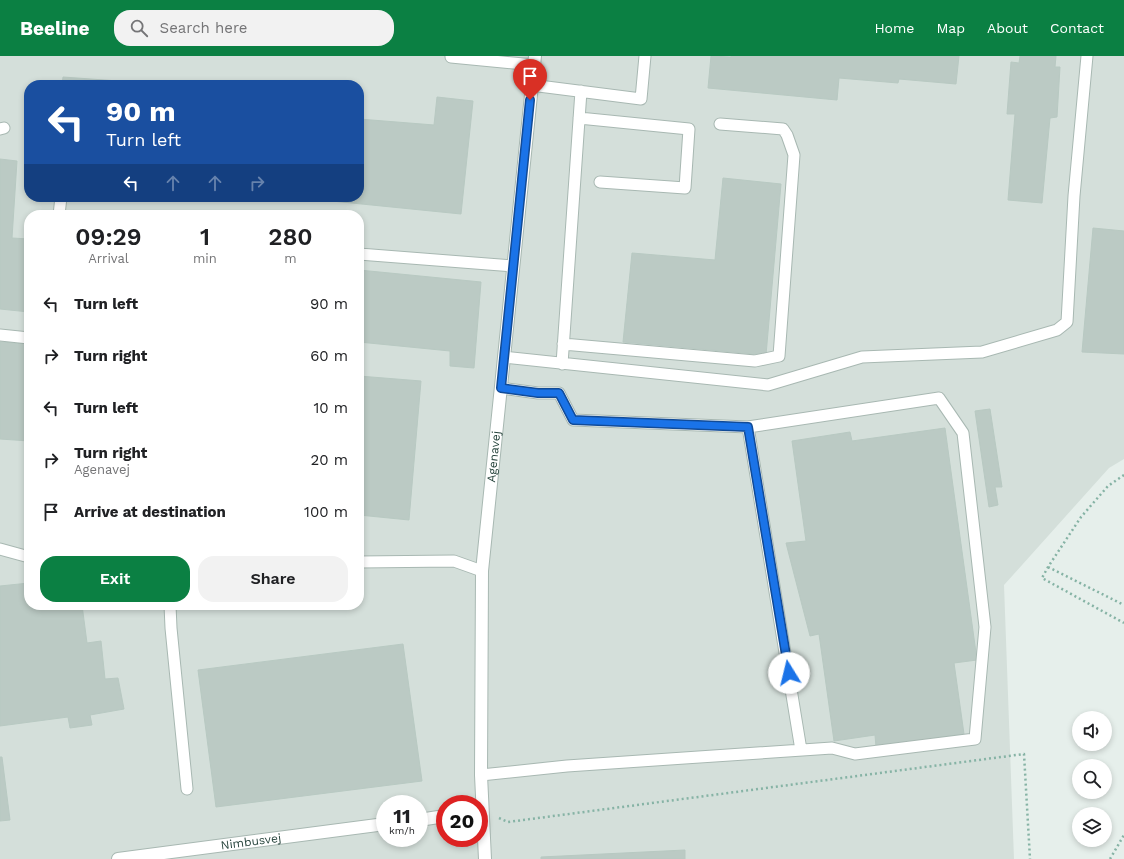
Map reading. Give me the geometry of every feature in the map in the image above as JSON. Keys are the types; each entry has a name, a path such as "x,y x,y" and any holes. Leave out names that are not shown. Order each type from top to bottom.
{"street":[{"name":"Agenavej","path":"481,795 482,571 534,61"},
{"name":"Nimbusvej","path":"118,859 376,825"},
{"name":"Agenavej","path":"484,847 485,859"}],"lane":[{"path":"451,56 534,61"},
{"path":"531,85 641,99 645,56"},
{"path":"504,357 768,385 862,358 982,352 1057,330 1067,322 1074,196 1087,56"},
{"path":"562,364 581,91"},
{"path":"579,118 689,129 685,188 600,182"},
{"path":"563,344 755,361 779,356 794,155 787,135 782,129 720,124"},
{"path":"364,254 513,266"},
{"path":"0,335 24,337"},
{"path":"480,775 574,766 832,748 855,754 975,739 985,627 963,433 939,398 748,427 573,420 559,393 538,393 501,388"},
{"path":"748,427 801,750"},
{"path":"0,549 24,556"},
{"path":"364,562 454,561 482,571"},
{"path":"170,610 187,789"}],"path":[{"path":"1124,475 1108,486 1081,517 1042,578 1124,623"},
{"path":"1048,567 1124,605"},
{"path":"488,815 508,822 1024,754 1030,859"},
{"path":"1110,859 1124,834"}],"shaded area":[{"path":"0,56 1124,56 1124,459 1109,468 1004,585 1014,859 0,859"}],"building":[{"path":"711,56 959,56 956,84 899,79 898,83 839,78 837,100 708,88"},
{"path":"1020,56 1056,56 1055,67 1060,67 1057,117 1050,118 1042,203 1008,200 1015,114 1007,114 1011,62 1019,63"},
{"path":"63,77 104,80 63,80"},
{"path":"437,97 473,101 461,214 342,202 364,202 364,119 434,125"},
{"path":"0,159 17,161 12,238 24,239 24,311 0,309"},
{"path":"723,178 781,184 766,355 623,342 632,253 715,260"},
{"path":"1093,228 1124,231 1124,354 1082,352"},
{"path":"364,270 481,282 474,368 450,366 450,351 364,342"},
{"path":"0,342 24,344 24,441 0,439"},
{"path":"364,376 421,381 409,520 364,516"},
{"path":"990,409 1002,487 995,487 998,505 989,507 975,411"},
{"path":"945,428 977,660 954,663 964,734 876,747 875,735 834,741 819,634 810,636 786,543 806,541 792,441 850,432 852,441"},
{"path":"24,584 24,610 83,610 87,643 101,641 105,679 118,678 124,709 90,715 92,725 70,728 68,717 0,726 0,586"},
{"path":"403,644 422,781 216,807 198,670"},
{"path":"0,757 2,757 10,820 0,821"},
{"path":"685,850 685,859 541,859 541,857"}],"route":[{"path":"530,100 501,388 538,393 559,393 573,420 748,427 789,673"}]}
